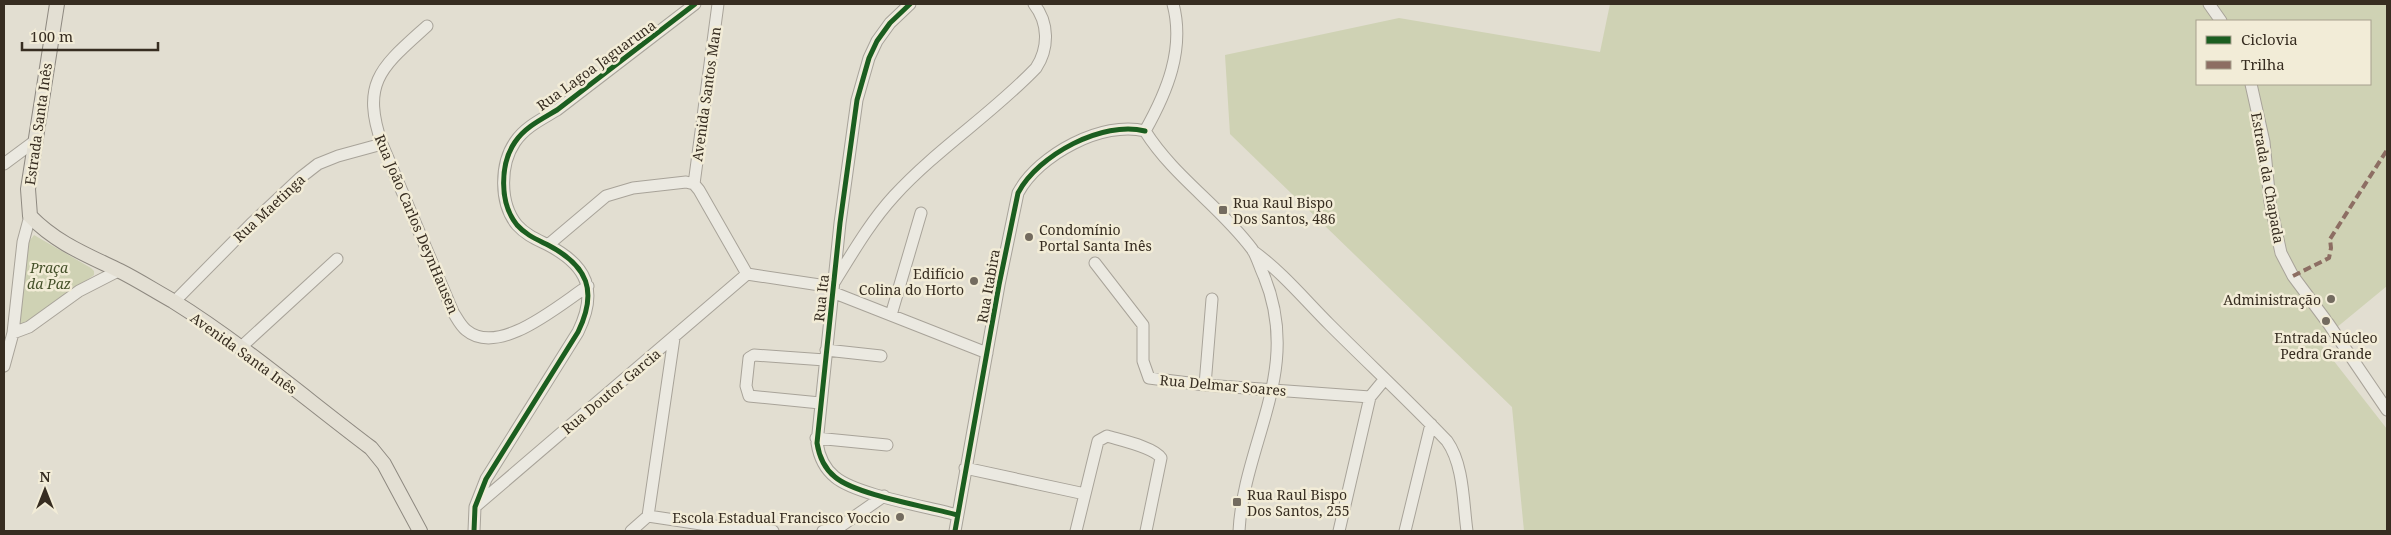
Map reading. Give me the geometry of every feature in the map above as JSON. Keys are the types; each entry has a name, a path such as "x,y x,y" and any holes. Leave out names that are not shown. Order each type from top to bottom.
{"main road":[{"name":"Estrada Santa Inês","path":"30,216 28,189 57,4"},
{"name":"Avenida Santa Inês","path":"30,216 54,237 82,254 118,271 174,302 240,348 371,448 384,464 420,531"}],"street":[{"name":"Rua Lagoa Jaguaruna","path":"588,286 575,262 548,245 529,236 516,224 508,209 504,192 504,175 508,156 516,141 532,124 557,110 695,4"},
{"name":"Avenida Santos Man","path":"694,184 718,4"},
{"name":"Rua Ita","path":"910,4 890,23 876,41 861,86 851,133 816,438 818,452 834,477 853,487 957,515"},
{"name":"Rua Ita","path":"833,287 878,215 893,196 927,163 1036,68 1043,57 1046,40 1044,24 1034,4"},
{"path":"1173,4 1177,25 1173,67 1166,90 1145,131 1165,159 1253,250 1270,263 1384,380 1447,441 1456,456 1467,531"},
{"path":"2209,4 2220,20"},
{"name":"Rua João Carlos DeynHausen","path":"427,26 387,64 378,79 374,108 377,129 382,144 452,312 467,331 478,337 500,338 524,328 588,286"},
{"name":"Estrada da Chapada","path":"2251,85 2264,142 2270,202 2281,253 2294,276 2387,410"},
{"name":"Rua Itabira","path":"955,531 964,468 1016,199 1025,180 1040,164 1060,149 1117,130 1132,128 1145,131"},
{"path":"4,164 35,141"},
{"name":"Rua Maetinga","path":"174,302 251,224 300,178 318,164 338,156 382,144"},
{"path":"548,245 606,196 633,188 686,182 694,184 747,274 833,287 891,315 987,353"},
{"path":"891,315 921,213"},
{"path":"4,369 13,333 21,258 30,216"},
{"path":"1239,531 1244,490 1274,388 1277,335 1268,287 1253,250"},
{"path":"240,348 337,259"},
{"name":"Rua Delmar Soares","path":"1095,263 1140,320 1144,330 1143,361 1149,378 1205,385 1274,388 1370,397"},
{"path":"13,333 29,326 79,291 118,271"},
{"name":"Rua Doutor Garcia","path":"474,507 747,274"},
{"path":"474,531 474,507 486,479 578,332 589,306 588,286"},
{"path":"1205,385 1212,299"},
{"path":"631,531 648,516 674,338"},
{"path":"820,403 748,396 746,386 749,358 754,355 881,356"},
{"path":"1339,531 1370,397 1384,380"},
{"path":"1405,531 1430,424"},
{"path":"1076,531 1098,440 1107,436 1158,454 1161,458 1146,531"},
{"path":"816,438 887,445"},
{"path":"964,468 1085,494"},
{"path":"823,531 841,526 884,496"},
{"path":"648,516 720,527 772,531"}],"green space":[{"path":"1610,4 2387,4 2387,286 2319,342 2387,429 2387,531 1524,531 1512,407 1230,134 1225,55 1399,18 1600,52"},
{"name":"Praça da Paz","path":"34,235 91,268 94,271 94,275 23,324 20,323 27,244"}],"marked path":[{"path":"2293,276 2329,258 2330,239 2387,150"}],"cycle path":[{"path":"474,531 475,507 486,479 578,332 587,304 588,292 586,281 580,271 562,253 524,232 511,216 507,206 504,183 506,161 510,151 519,137 529,128 557,110 695,4"},
{"path":"910,4 890,23 877,41 869,58 857,100 840,223 817,443 825,466 831,474 845,483 875,495 957,515"},
{"path":"955,531 999,285 1018,193 1027,179 1040,166 1073,144 1110,131 1128,129 1145,131"}],"place":[{"name":"Rua Raul Bispo Dos Santos, 486","path":"1223,210"},
{"name":"Condomínio Portal Santa Inês","path":"1029,237"},
{"name":"Edifício Colina do Horto","path":"974,281"},
{"name":"Administração","path":"2331,299"},
{"name":"Entrada Núcleo Pedra Grande","path":"2326,321"},
{"name":"Rua Raul Bispo Dos Santos, 255","path":"1237,502"},
{"name":"Escola Estadual Francisco Voccio","path":"900,517"}]}
